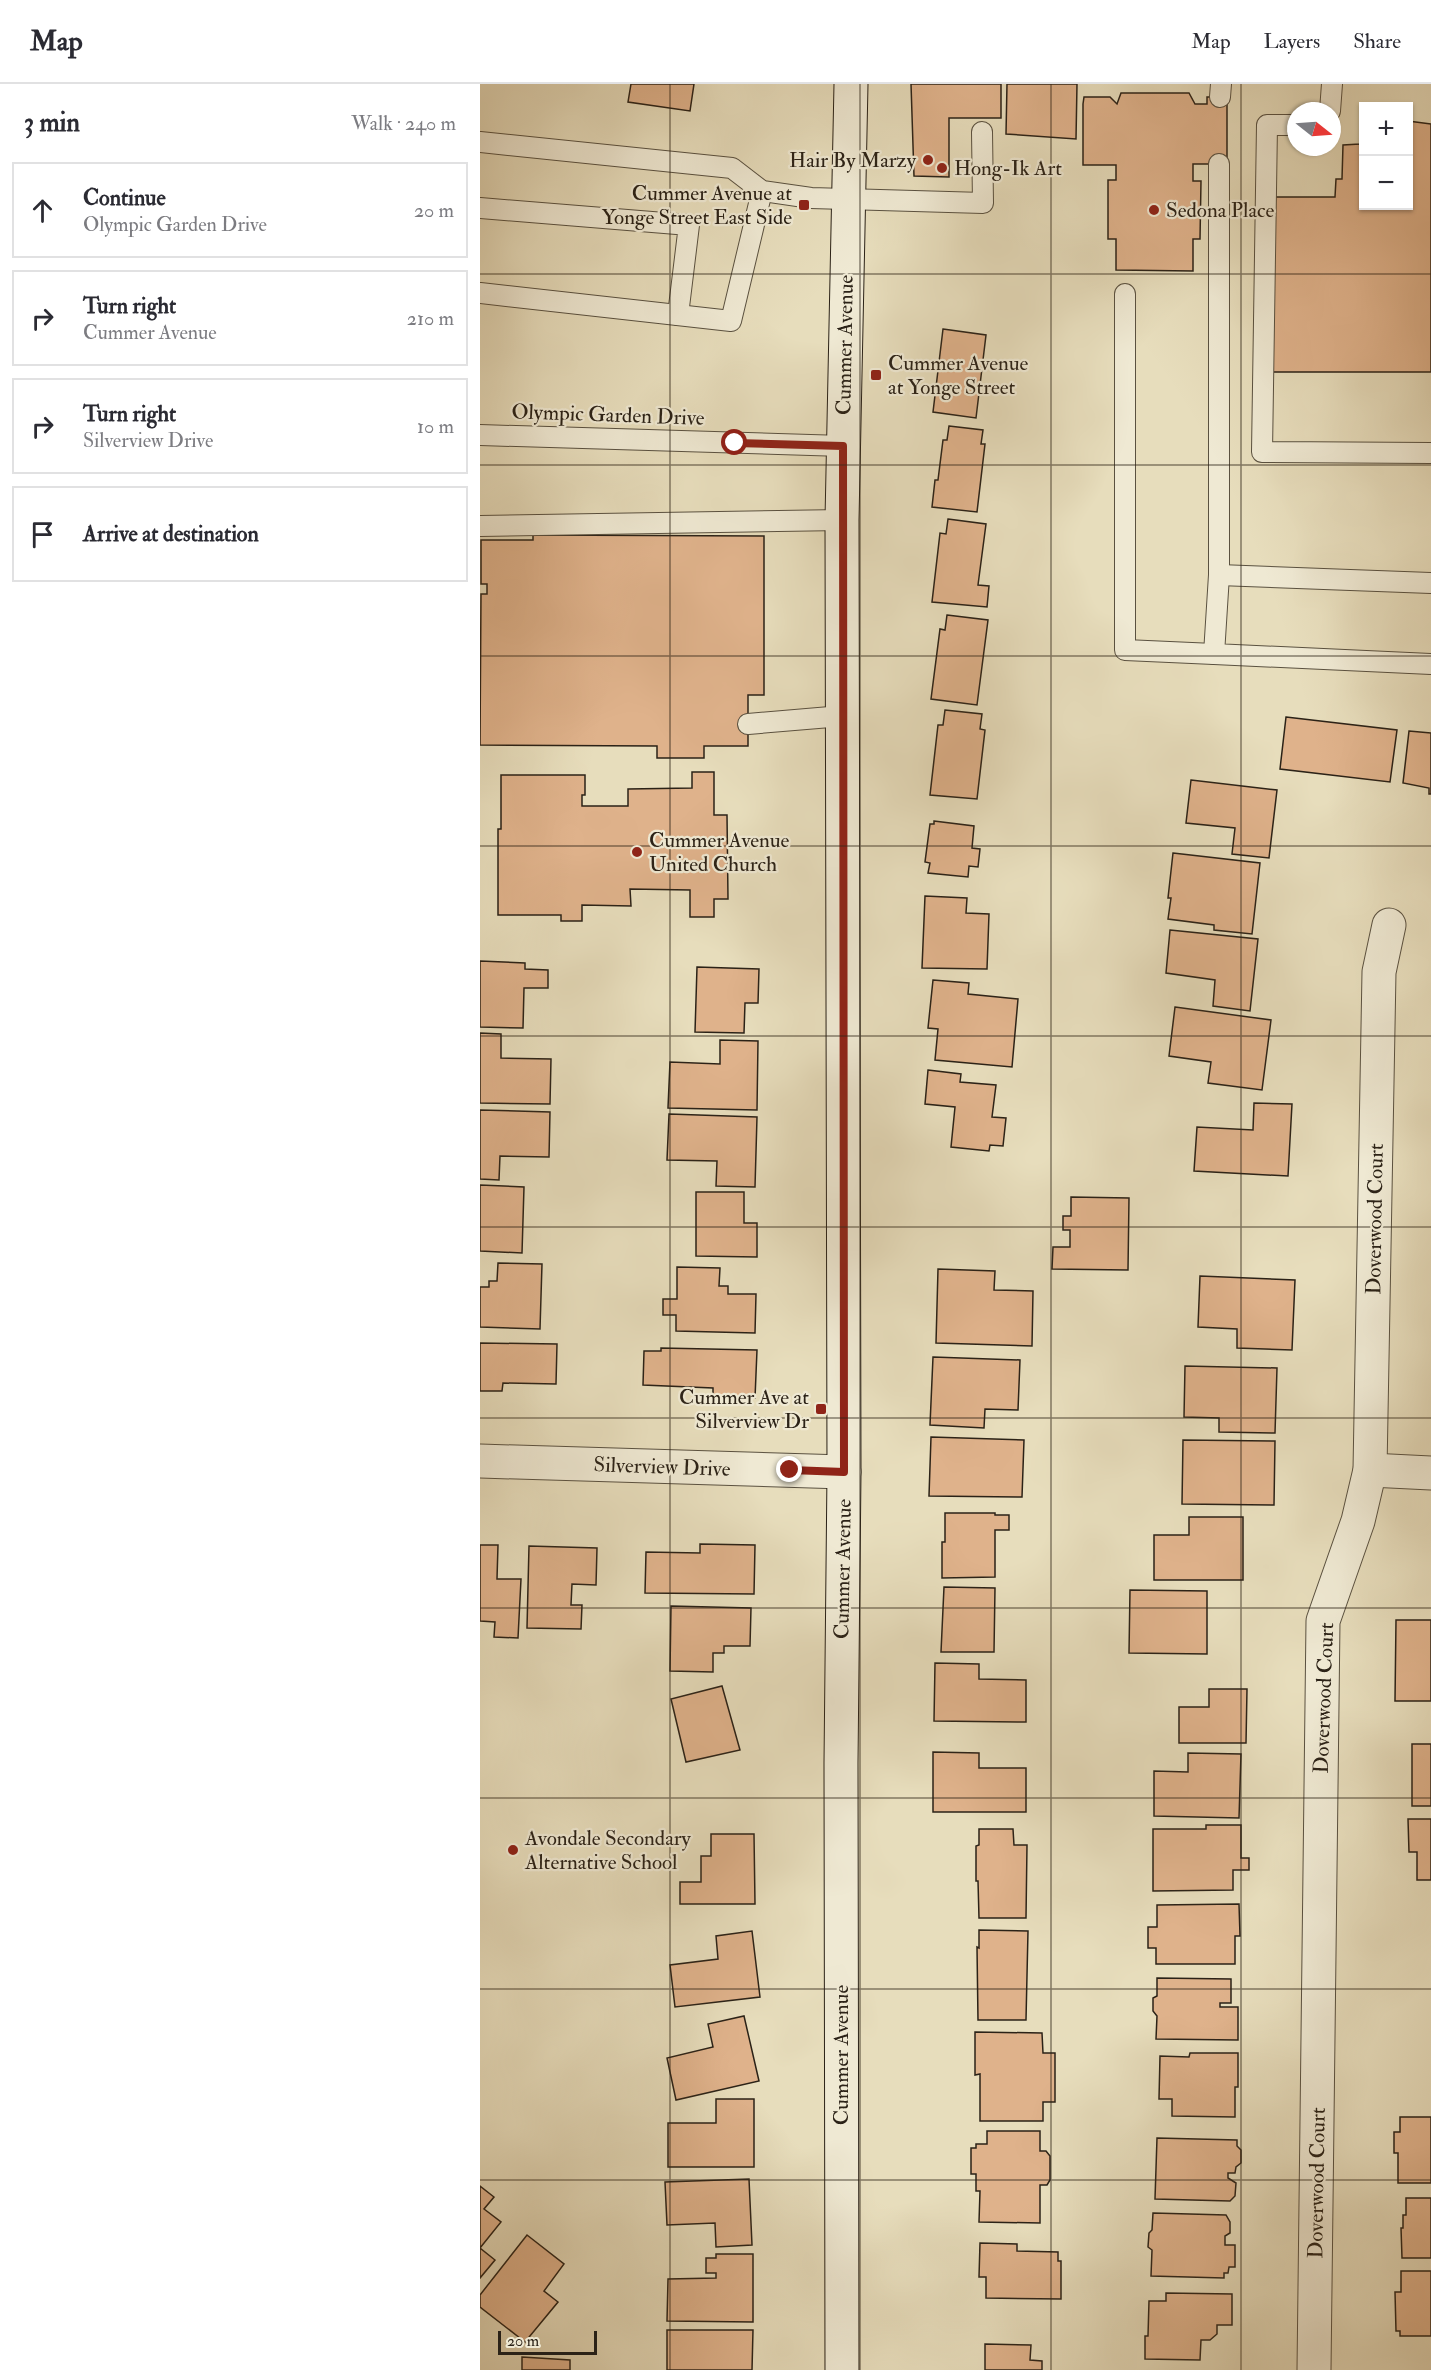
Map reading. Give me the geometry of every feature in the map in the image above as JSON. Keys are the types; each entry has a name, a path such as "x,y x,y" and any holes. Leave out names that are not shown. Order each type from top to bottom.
{"street":[{"name":"Cummer Avenue","path":"842,2370 841,1763 844,1472 842,520 851,84"},
{"name":"Doverwood Court","path":"1314,2370 1323,1621 1358,1521 1370,1470 1379,972 1389,925"},
{"name":"Silverview Drive","path":"480,1461 844,1472"},
{"path":"1370,1470 1431,1473"}],"lane":[{"path":"1331,102 1332,84"},
{"path":"1287,125 1267,125 1262,452 1431,453"},
{"path":"480,142 732,168 762,191 811,198 983,203 982,132"},
{"path":"1214,654 1219,575 1219,164"},
{"path":"480,293 731,321 762,191"},
{"path":"480,208 689,225 678,315"},
{"path":"1125,294 1125,650 1431,664"},
{"name":"Olympic Garden Drive","path":"480,435 843,446"},
{"path":"480,526 842,520"},
{"path":"1219,575 1431,584"},
{"path":"748,724 842,716"}],"building":[{"path":"631,84 694,84 690,111 628,102"},
{"path":"911,84 1001,84 1001,118 949,118 949,177 914,176"},
{"path":"1007,84 1077,84 1076,139 1006,134"},
{"name":"Sedona Place","path":"1121,93 1189,93 1195,104 1207,104 1207,97 1225,97 1227,164 1193,164 1193,181 1201,181 1200,239 1193,239 1193,271 1116,270 1116,239 1108,239 1108,180 1116,180 1116,165 1083,165 1083,104 1084,97 1110,97 1117,104"},
{"path":"1413,122 1431,124 1431,372 1270,372 1269,197 1335,197 1336,179 1342,179 1343,145 1359,144 1359,210 1413,210"},
{"path":"943,329 986,335 976,418 933,412"},
{"path":"949,426 983,430 981,444 985,444 977,512 932,507 943,440 947,440"},
{"path":"948,519 986,524 978,585 989,586 987,607 932,602 940,533 946,534"},
{"path":"533,535 764,536 764,695 748,695 748,746 704,746 704,758 657,758 657,746 480,745 481,594 487,594 487,584 481,584 481,540 533,540"},
{"path":"947,615 988,620 977,705 931,699 940,629 945,630"},
{"path":"945,710 982,714 980,729 985,730 977,799 930,795 938,725 943,725"},
{"path":"1286,717 1397,730 1390,782 1280,769"},
{"path":"1409,731 1431,733 1431,794 1429,794 1429,788 1403,783"},
{"path":"692,772 714,772 714,815 727,815 728,899 714,899 714,917 690,917 690,890 630,889 631,906 582,905 582,921 561,921 561,915 498,915 498,829 501,829 501,775 585,775 585,795 582,795 582,806 628,806 628,789 692,788"},
{"path":"1191,780 1277,790 1269,858 1232,854 1235,828 1186,823"},
{"path":"934,821 974,826 972,848 980,849 978,867 969,866 968,877 928,873 930,863 925,862 930,824 934,824"},
{"path":"1173,853 1260,863 1252,934 1214,930 1214,925 1168,919"},
{"path":"925,896 967,898 966,913 989,914 987,969 922,968"},
{"path":"1170,930 1258,939 1250,1011 1213,1006 1215,980 1166,973"},
{"path":"480,961 525,963 525,969 548,970 548,988 524,988 523,1028 480,1027"},
{"path":"697,967 759,969 758,1003 745,1003 744,1033 695,1032"},
{"path":"933,980 969,983 968,994 1018,999 1012,1067 935,1060 938,1029 928,1028"},
{"path":"1175,1007 1271,1020 1262,1090 1208,1083 1211,1062 1169,1056"},
{"path":"480,1033 501,1034 501,1058 551,1059 550,1104 480,1103"},
{"path":"720,1040 758,1041 757,1110 668,1108 670,1062 720,1064"},
{"path":"928,1070 961,1074 960,1082 996,1085 992,1117 1006,1118 1003,1146 990,1145 989,1151 951,1147 955,1107 925,1104"},
{"path":"1254,1103 1292,1104 1288,1176 1194,1171 1197,1127 1253,1130"},
{"path":"480,1110 550,1112 549,1157 500,1156 499,1180 480,1179"},
{"path":"669,1114 757,1117 755,1187 716,1186 717,1161 667,1160"},
{"path":"480,1185 524,1187 522,1253 480,1251"},
{"path":"696,1192 744,1192 744,1223 757,1223 757,1257 696,1256"},
{"path":"1071,1197 1129,1198 1128,1270 1052,1269 1053,1247 1070,1247 1070,1230 1063,1230 1063,1216 1071,1216"},
{"path":"498,1263 542,1264 540,1329 480,1327 480,1287 489,1287 489,1281 497,1281"},
{"path":"677,1267 720,1268 719,1286 728,1286 728,1294 756,1294 755,1333 676,1331 676,1315 663,1315 663,1299 677,1299"},
{"path":"938,1269 995,1271 994,1290 1033,1291 1032,1346 936,1343"},
{"path":"1200,1276 1295,1280 1292,1350 1237,1348 1237,1329 1198,1327"},
{"path":"480,1343 557,1344 556,1384 503,1383 502,1391 480,1391"},
{"path":"661,1348 757,1350 755,1398 713,1397 713,1388 643,1385 644,1351 661,1351"},
{"path":"933,1357 1020,1360 1018,1410 985,1409 984,1428 930,1425"},
{"path":"1185,1366 1277,1368 1275,1433 1219,1432 1219,1418 1184,1417"},
{"path":"931,1437 1024,1440 1022,1497 929,1496"},
{"path":"1183,1440 1275,1441 1274,1505 1182,1504"},
{"path":"945,1513 1009,1515 1009,1530 995,1530 995,1577 942,1578"},
{"path":"1189,1517 1243,1517 1243,1580 1154,1580 1154,1535 1189,1535"},
{"path":"700,1544 755,1545 754,1594 645,1593 646,1552 700,1553"},
{"path":"480,1545 498,1545 497,1579 521,1579 518,1638 494,1637 495,1622 480,1621"},
{"path":"529,1546 597,1548 596,1585 572,1584 571,1605 582,1605 581,1629 527,1628"},
{"path":"944,1587 995,1588 994,1652 941,1652"},
{"path":"1130,1590 1207,1591 1207,1654 1129,1653"},
{"path":"671,1606 751,1608 750,1646 724,1646 724,1653 713,1653 713,1672 670,1671"},
{"path":"1396,1620 1431,1620 1431,1701 1395,1701"},
{"path":"935,1663 979,1664 979,1679 1026,1680 1026,1722 934,1721"},
{"path":"722,1686 740,1750 686,1762 671,1699"},
{"path":"1209,1689 1247,1689 1246,1743 1179,1743 1179,1707 1209,1707"},
{"path":"1412,1744 1431,1744 1431,1806 1412,1806"},
{"path":"933,1752 979,1753 979,1768 1026,1768 1026,1812 933,1812"},
{"path":"1188,1753 1241,1754 1239,1818 1154,1816 1154,1771 1188,1772"},
{"path":"1408,1819 1431,1819 1431,1880 1417,1880 1417,1852 1409,1852"},
{"path":"1206,1825 1241,1825 1241,1858 1249,1858 1249,1870 1233,1870 1233,1890 1153,1891 1153,1829 1206,1829"},
{"path":"979,1829 1013,1829 1014,1845 1027,1845 1026,1918 979,1918 976,1846 979,1845"},
{"path":"711,1834 754,1834 755,1904 680,1904 680,1882 701,1882 701,1856 711,1856"},
{"path":"1239,1904 1240,1936 1235,1936 1235,1964 1156,1964 1156,1948 1148,1948 1148,1927 1157,1927 1157,1905"},
{"path":"979,1930 1028,1931 1026,2020 978,2020 977,1947 979,1948"},
{"path":"752,1931 760,1997 675,2007 670,1965 718,1959 716,1936"},
{"path":"1157,1978 1231,1979 1231,2003 1220,2003 1220,2007 1238,2007 1238,2040 1156,2039 1157,2016 1153,2011 1153,1998 1157,1996"},
{"path":"744,2016 759,2081 676,2100 667,2058 713,2047 708,2024"},
{"path":"975,2032 1042,2033 1043,2053 1055,2053 1055,2102 1043,2102 1043,2121 980,2121 980,2074 975,2075"},
{"path":"1190,2053 1238,2053 1235,2117 1172,2116 1172,2099 1159,2099 1160,2056 1189,2057"},
{"path":"716,2099 754,2099 754,2167 668,2167 668,2123 716,2123"},
{"path":"1400,2117 1431,2117 1431,2183 1398,2183 1398,2153 1394,2153 1394,2132 1400,2132"},
{"path":"987,2131 1040,2131 1040,2151 1046,2151 1050,2156 1050,2180 1047,2185 1040,2185 1040,2223 979,2222 980,2191 976,2191 976,2174 971,2174 971,2148 976,2148 976,2144 987,2144"},
{"path":"1157,2138 1237,2140 1237,2146 1241,2150 1241,2163 1236,2167 1235,2173 1228,2173 1228,2178 1236,2183 1235,2196 1230,2201 1155,2199"},
{"path":"749,2179 752,2245 716,2247 715,2223 667,2225 665,2182"},
{"path":"480,2186 494,2197 484,2209 501,2222 480,2248"},
{"path":"1406,2198 1431,2198 1431,2258 1402,2258 1401,2228 1403,2228 1403,2215 1406,2215"},
{"path":"1153,2213 1226,2215 1230,2222 1230,2233 1225,2236 1225,2245 1235,2245 1235,2267 1229,2267 1228,2273 1224,2273 1224,2278 1151,2276 1152,2250 1148,2247"},
{"path":"527,2235 564,2264 544,2291 558,2302 525,2342 480,2307 480,2295"},
{"path":"980,2243 1017,2244 1017,2251 1058,2252 1058,2261 1061,2261 1061,2299 986,2298 986,2277 979,2277"},
{"path":"480,2248 495,2260 480,2278"},
{"path":"716,2254 753,2254 753,2322 667,2321 668,2279 716,2278 716,2273 706,2273 706,2258 716,2258"},
{"path":"1401,2271 1431,2271 1431,2336 1400,2336 1400,2331 1396,2331 1395,2292 1401,2292"},
{"path":"1166,2293 1232,2294 1232,2325 1217,2325 1217,2334 1210,2340 1201,2340 1200,2360 1145,2359 1149,2301 1166,2301"},
{"path":"667,2330 753,2330 752,2370 667,2370"},
{"path":"985,2344 1031,2345 1030,2360 1042,2361 1042,2370 985,2370"},
{"path":"522,2357 570,2360 570,2370 522,2370"}],"place":[{"name":"Hair By Marzy","path":"928,160"},
{"name":"Hong-Ik Art","path":"942,168"},
{"name":"Cummer Avenue at Yonge Street East Side","path":"804,205"},
{"name":"Sedona Place","path":"1154,210"},
{"name":"Cummer Avenue at Yonge Street","path":"876,375"},
{"name":"Cummer Avenue United Church","path":"637,852"},
{"name":"Cummer Ave at Silverview Dr","path":"821,1409"},
{"name":"Avondale Secondary Alternative School","path":"513,1850"}],"route":[{"path":"735,443 843,446 844,1472 790,1470"}]}
